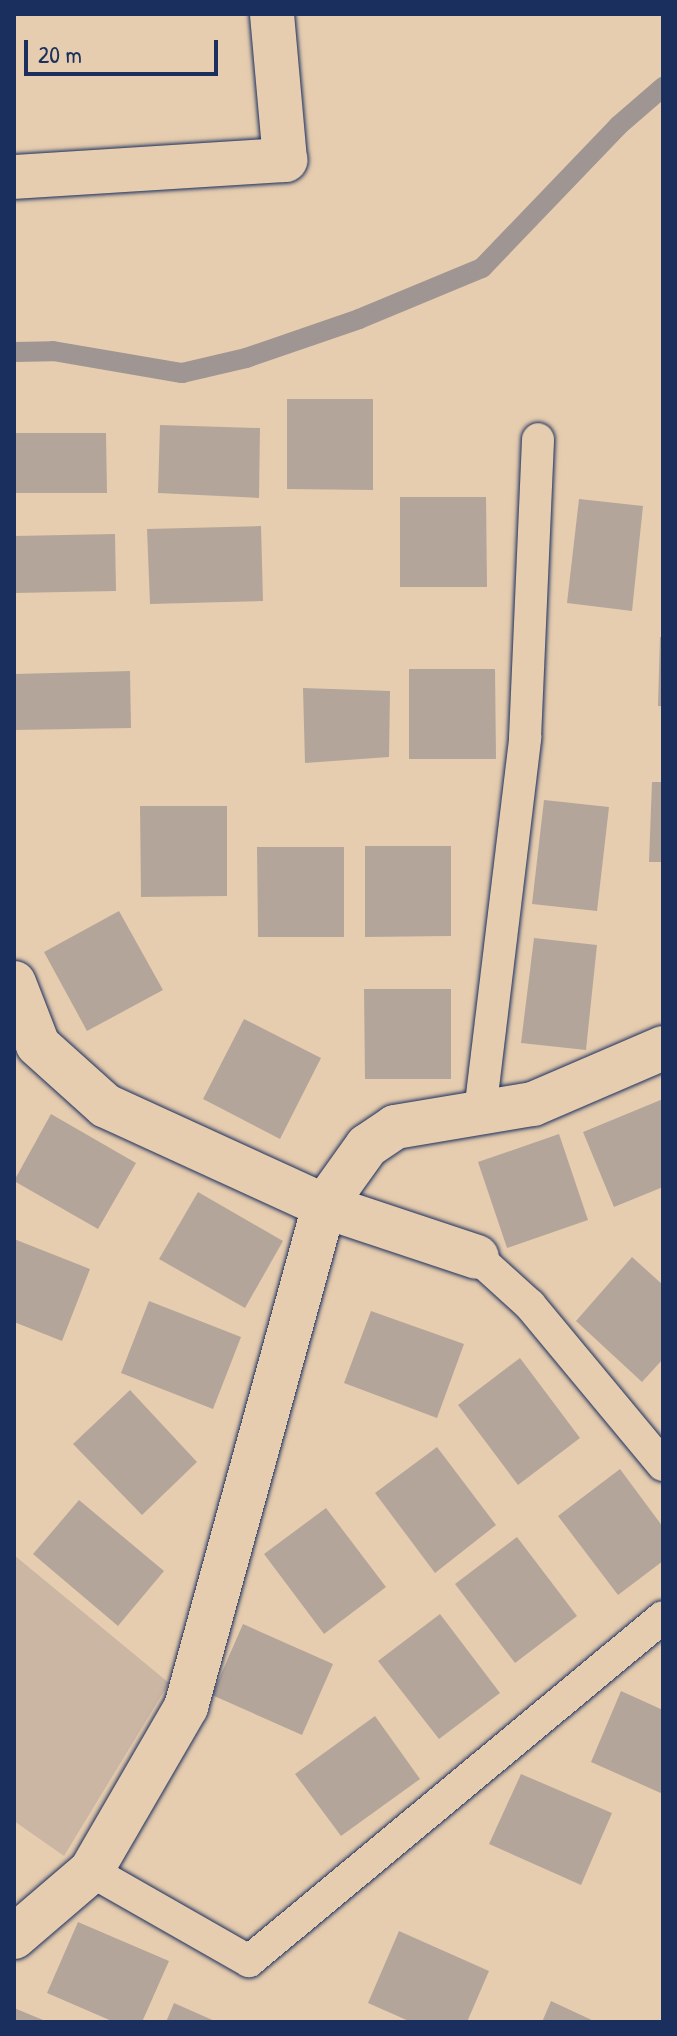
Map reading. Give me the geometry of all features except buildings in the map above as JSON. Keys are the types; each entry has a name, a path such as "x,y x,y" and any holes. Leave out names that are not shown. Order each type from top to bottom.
{"street":[{"path":"14,177 285,160 272,14"},
{"path":"17,998 38,1045 106,1106 324,1206 477,1257"},
{"path":"14,1937 91,1871 186,1707 324,1206 367,1146 395,1127 533,1104 663,1048"}],"lane":[{"path":"480,1112 525,738 538,439"},
{"path":"477,1257 530,1305 663,1465"},
{"path":"91,1871 249,1961 663,1617"}],"shaded area":[{"path":"14,1555 169,1683 64,1856 14,1821"}],"waterway":[{"path":"14,352 53,351 182,373 246,358 359,319 482,268 618,126 663,87"}]}
